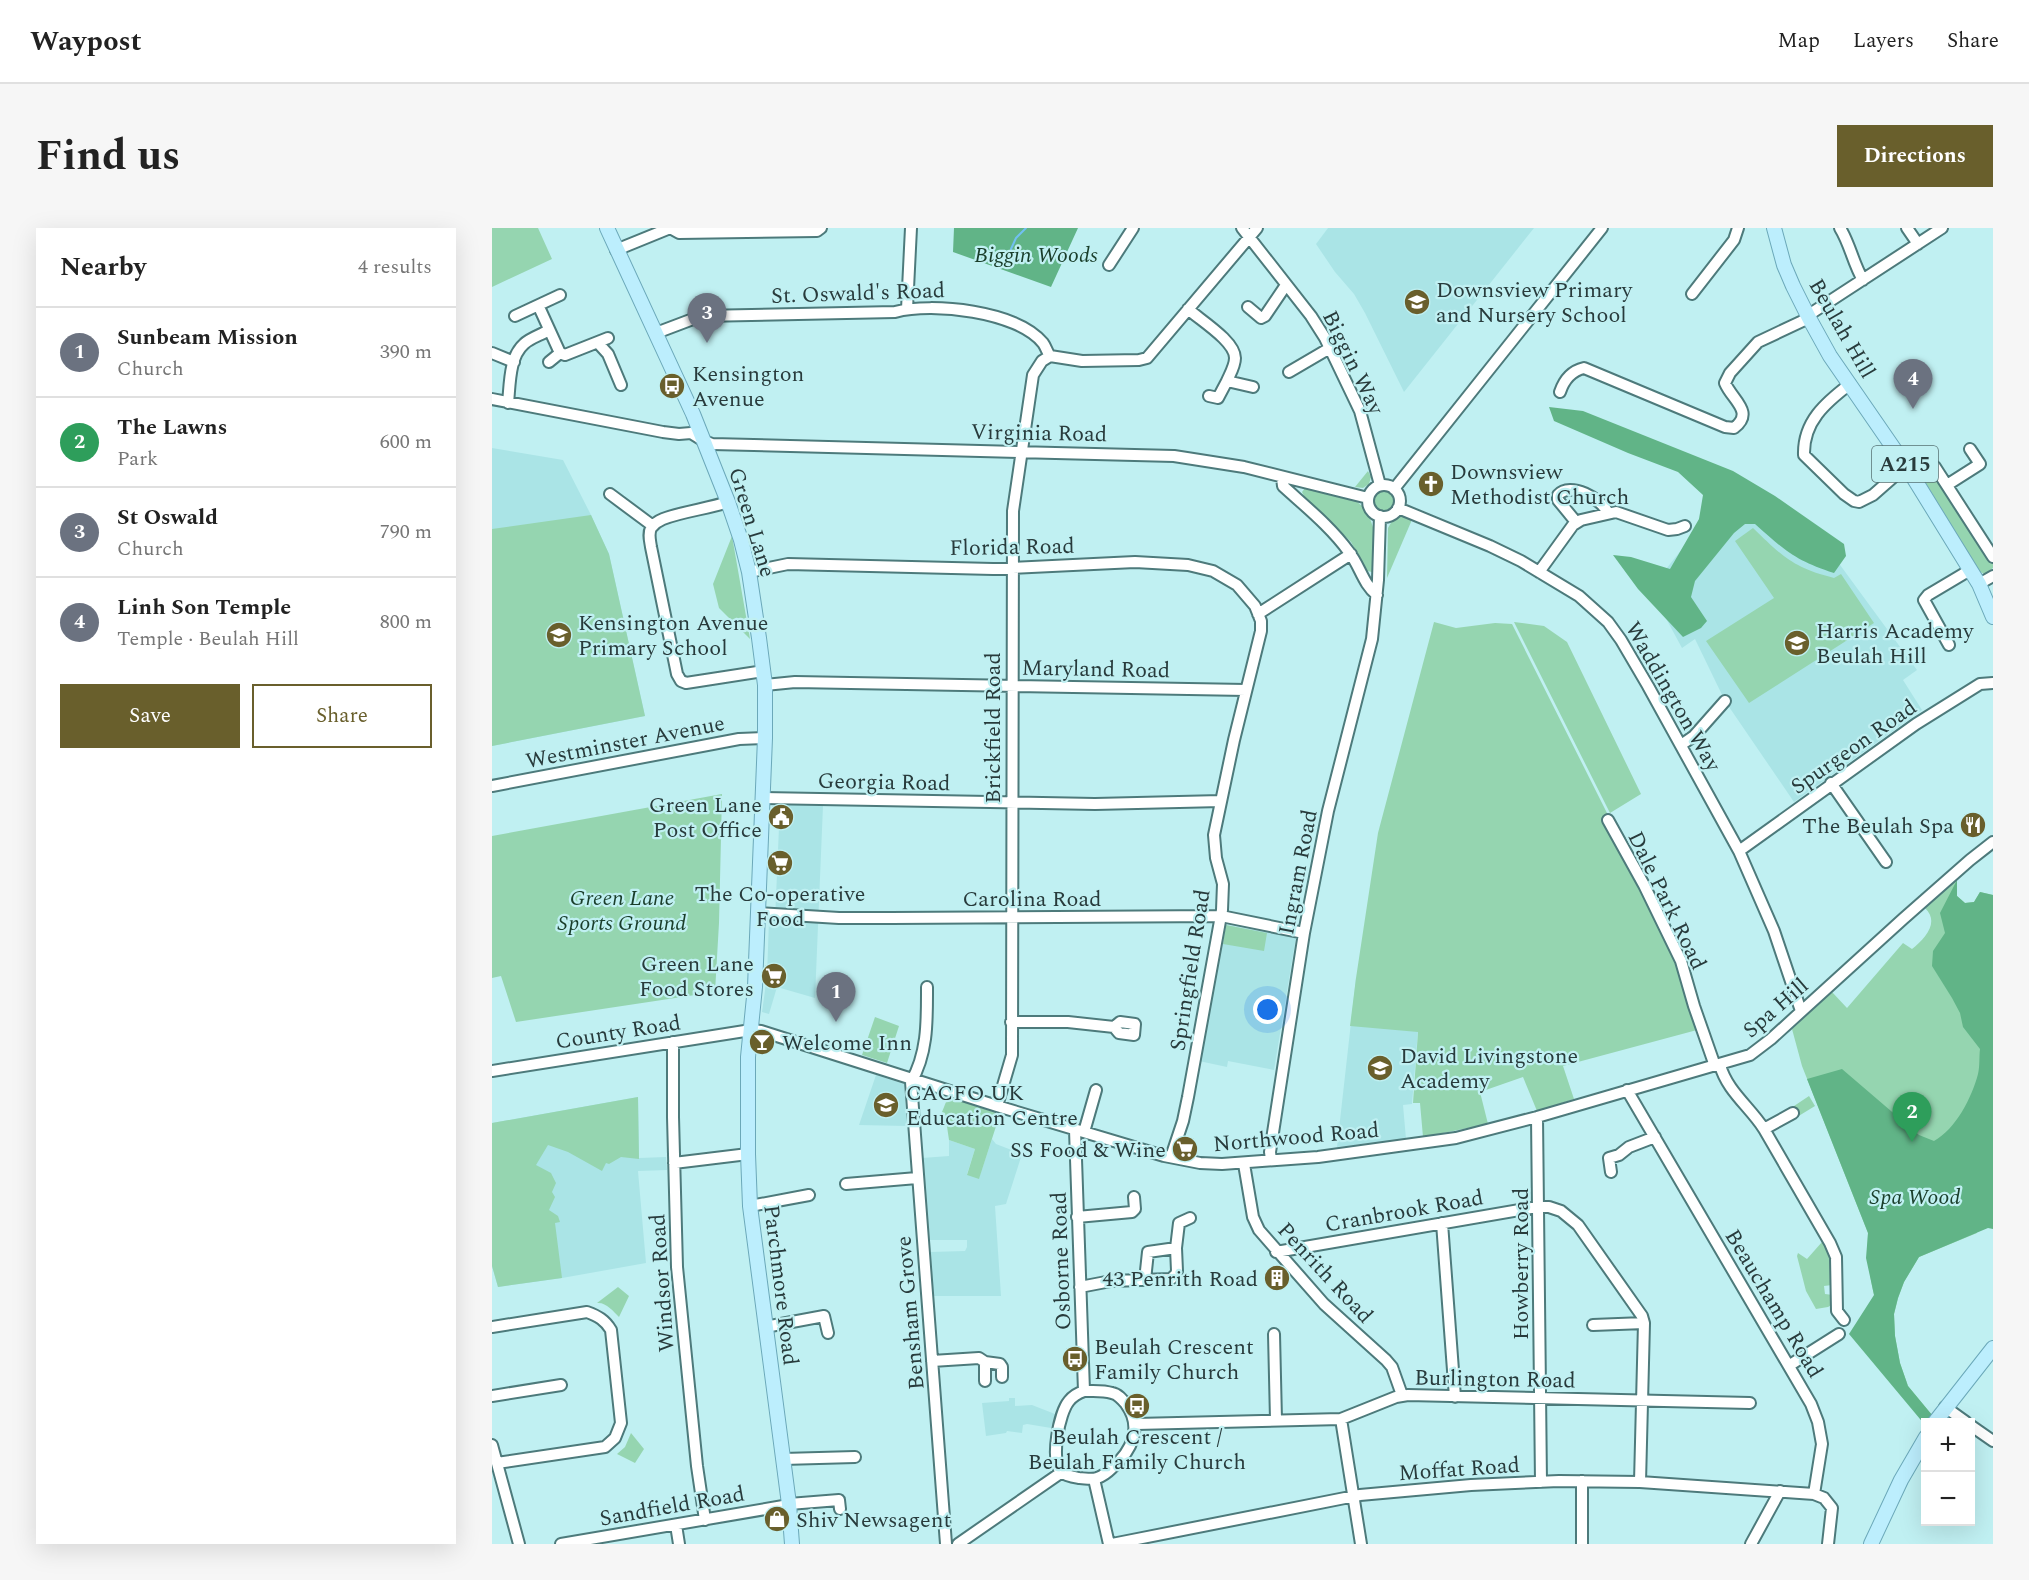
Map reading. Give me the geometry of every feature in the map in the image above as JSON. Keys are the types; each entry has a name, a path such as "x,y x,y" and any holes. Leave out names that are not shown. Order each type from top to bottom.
{"main road":[{"name":"Green Lane","path":"607,228 704,441 728,502 749,572 765,685 763,798 751,1030"},
{"name":"Beulah Hill","path":"1774,228 1784,265 1808,317 1830,356 1908,469 1979,584 1993,617"},
{"name":"Parchmore Road","path":"751,1030 748,1065 750,1206 789,1504 792,1544"},
{"path":"1938,1418 1993,1348"},
{"path":"1871,1544 1901,1480 1921,1446"}],"street":[{"path":"616,250 670,228 680,233 817,231 821,228"},
{"path":"907,309 911,228"},
{"path":"1109,265 1133,228"},
{"name":"Biggin Way","path":"1242,228 1311,316 1330,348 1360,411 1380,485"},
{"path":"1050,356 1082,362 1145,359 1257,228"},
{"path":"1394,489 1602,228"},
{"path":"1692,294 1734,240 1738,228"},
{"path":"1840,228 1863,280"},
{"path":"1907,228 1918,244"},
{"path":"1560,392 1569,376 1584,368 1725,427 1734,428 1743,417 1742,408 1729,393 1725,383 1730,373 1758,342 1808,317 1942,228"},
{"path":"1248,307 1261,318 1265,316 1286,285"},
{"path":"515,316 560,295"},
{"path":"538,307 560,353 565,355 603,340 621,385"},
{"name":"St. Oswald's Road","path":"656,333 701,316 896,312 907,309 964,310 999,318 1017,326 1037,338 1050,356"},
{"path":"1188,309 1223,338 1233,350 1235,360 1227,381 1218,398 1209,396"},
{"path":"508,403 514,362 524,344 549,330"},
{"path":"1289,372 1330,348"},
{"path":"492,353 514,362"},
{"path":"549,362 560,353"},
{"name":"Brickfield Road","path":"997,1106 1011,1062 1013,511 1033,375 1042,361 1050,356"},
{"path":"1227,381 1253,387"},
{"path":"1850,384 1827,402 1815,417 1807,430 1804,455 1848,498 1859,502 1873,495 1908,469 1930,463 1935,467 1993,557"},
{"path":"492,399 663,432 691,433 704,441"},
{"name":"Virginia Road","path":"704,441 712,444 1174,456 1225,463 1368,498"},
{"path":"1947,485 1980,464 1970,449"},
{"path":"1282,477 1283,486 1318,518 1351,554 1369,588 1377,595"},
{"path":"1380,485 1387,485 1394,489 1399,498 1398,508 1392,514 1380,516 1370,509 1368,498 1371,491 1380,485"},
{"path":"1576,522 1558,500 1558,495 1563,490 1570,489 1591,498 1604,506 1608,513"},
{"path":"610,494 652,526"},
{"path":"728,502 663,519 652,526 649,535 678,678 683,683 691,683 764,671"},
{"name":"Waddington Way","path":"1398,508 1490,546 1539,572 1579,596 1608,622 1626,647 1739,851 1774,932 1801,1011"},
{"path":"1539,572 1576,522 1616,512 1668,530 1685,526"},
{"name":"Ingram Road","path":"1271,1160 1272,1139 1304,933 1338,766 1370,648 1377,595 1380,516"},
{"path":"1258,614 1351,554"},
{"name":"Florida Road","path":"749,572 788,564 1013,568 1135,561 1196,567 1213,571 1232,582 1250,599 1258,614"},
{"path":"1949,645 1924,600 1928,595 1970,570"},
{"path":"1979,584 1993,576"},
{"name":"Springfield Road","path":"1172,1157 1185,1113 1221,916 1223,884 1214,841 1221,801 1261,631 1258,614"},
{"name":"Maryland Road","path":"765,685 795,682 1246,690"},
{"name":"Spurgeon Road","path":"1739,851 1916,724 1970,690 1983,683 1993,682"},
{"path":"1681,745 1694,736 1725,702"},
{"name":"Westminster Avenue","path":"492,786 739,739 765,738"},
{"path":"1831,783 1886,862"},
{"name":"Georgia Road","path":"763,798 1142,804 1221,801"},
{"name":"Dale Park Road","path":"1608,820 1681,960 1694,1006 1723,1076 1757,1118 1830,1243 1836,1257 1832,1291 1837,1311 1844,1320"},
{"name":"Spa Hill","path":"1537,1117 1754,1053 1938,888 1993,842"},
{"name":"Carolina Road","path":"758,914 839,918 1221,916 1304,933"},
{"name":"Bensham Grove","path":"927,987 927,1032 911,1082 946,1544"},
{"path":"1011,1023 1068,1022 1114,1027"},
{"name":"County Road","path":"492,1071 751,1030"},
{"name":"Northwood Road","path":"751,1030 761,1031 1079,1131 1200,1163 1244,1164 1318,1157 1456,1138 1537,1117"},
{"name":"Windsor Road","path":"673,1042 677,1266 696,1456 705,1520"},
{"name":"Osborne Road","path":"1084,1391 1077,1217 1079,1131 1096,1090"},
{"name":"Beauchamp Road","path":"1627,1090 1811,1404 1820,1434 1821,1455 1814,1494"},
{"path":"1764,1129 1793,1113"},
{"name":"Howberry Road","path":"1537,1117 1541,1482"},
{"path":"1611,1172 1609,1158 1655,1137"},
{"path":"674,1163 748,1154"},
{"name":"Penrith Road","path":"1244,1164 1255,1222 1276,1252 1335,1315 1386,1360 1402,1395"},
{"path":"846,1184 917,1178"},
{"path":"750,1206 808,1195"},
{"path":"1077,1217 1132,1212 1135,1209 1134,1197"},
{"path":"1539,1207 1561,1211 1578,1225 1640,1313 1644,1323 1640,1482"},
{"name":"Cranbrook Road","path":"1276,1252 1539,1207"},
{"path":"1080,1287 1111,1281 1171,1279 1177,1271 1176,1248 1179,1223 1190,1218"},
{"path":"1442,1223 1455,1397"},
{"path":"1145,1280 1148,1252 1176,1248"},
{"path":"492,1327 587,1312 597,1315 606,1322 611,1330 621,1423 615,1438 605,1447 497,1463"},
{"path":"765,1327 824,1316 828,1334"},
{"path":"1593,1325 1644,1323"},
{"path":"1274,1334 1276,1420"},
{"path":"1790,1365 1839,1334"},
{"path":"932,1361 979,1358 985,1362 1000,1364 1002,1377"},
{"path":"985,1362 985,1381"},
{"path":"492,1396 561,1385"},
{"path":"1084,1391 1108,1392 1117,1395 1129,1408 1136,1424 1133,1440 1125,1455 1104,1474 1094,1479 1070,1476 1062,1472 1058,1465 1057,1450 1062,1414 1069,1401 1084,1391"},
{"name":"Burlington Road","path":"1136,1424 1341,1419 1402,1395 1750,1403"},
{"path":"1945,1407 1960,1418"},
{"path":"1341,1419 1361,1544"},
{"path":"1975,1428 1993,1441"},
{"path":"492,1445 519,1544"},
{"path":"783,1459 855,1457"},
{"path":"957,1544 1062,1472"},
{"path":"1094,1479 1110,1544"},
{"path":"1582,1481 1582,1544"},
{"name":"Moffat Road","path":"1110,1544 1354,1496 1427,1488 1582,1481 1640,1482 1814,1494"},
{"path":"1751,1544 1780,1491"},
{"path":"1814,1494 1824,1498 1832,1508 1828,1544"},
{"name":"Sandfield Road","path":"561,1544 789,1504 839,1500 840,1509"},
{"path":"676,1525 679,1544"}],"shaded area":[{"name":"Downsview Primary and Nursery School","path":"1328,228 1534,228 1404,392 1354,294 1335,272 1316,244"},
{"name":"Kensington Avenue Primary School","path":"492,448 563,460 609,554 645,716 492,746"},
{"name":"Harris Academy Beulah Hill","path":"1739,478 1824,543 1917,670 1903,680 1922,710 1794,802 1725,701 1695,639 1682,648 1650,589"},
{"path":"780,804 823,806 815,998 777,987 769,1014 762,1012 767,976 769,920 775,920"},
{"path":"1226,925 1296,937 1274,1070 1228,1061 1227,1067 1199,1061"},
{"name":"David Livingstone Academy","path":"1356,978 1422,981 1412,1104 1403,1105 1406,1139 1337,1147"},
{"name":"CACFO UK Education Centre","path":"876,1075 904,1084 907,1126 859,1125"},
{"path":"638,1097 639,1158 666,1157 667,1170 638,1171 646,1263 498,1287 492,1266 492,1123"},
{"path":"992,1139 996,1144 1022,1154 1006,1204 995,1206 1001,1296 933,1296 930,1252 965,1251 967,1240 929,1240 922,1158 949,1156 949,1140 975,1149 967,1174 979,1178"},
{"path":"1009,1398 1015,1398 1015,1406 1032,1405 1055,1414 1051,1428 1027,1424 1023,1425 1022,1433 1007,1431 986,1436 982,1403 1009,1401"}],"green space":[{"path":"492,228 538,228 552,259 492,287"},
{"name":"Biggin Woods","path":"954,228 1078,228 1051,287 953,252"},
{"path":"1549,407 1583,411 1733,471 1775,496 1844,544 1846,556 1834,573 1791,554 1755,524 1745,524 1734,533 1695,581 1691,597 1707,621 1701,628 1683,637 1638,589 1613,555 1631,557 1670,569 1699,519 1703,495 1678,472 1554,421"},
{"path":"1929,469 1934,471 1993,563 1993,568 1985,574 1980,572 1919,472"},
{"path":"1368,471 1371,477 1369,484 1363,488 1355,487"},
{"path":"1305,488 1356,501 1367,510 1374,530 1372,572 1367,571 1351,542 1304,496 1302,492"},
{"path":"1384,489 1389,490 1395,496 1395,506 1389,512 1384,513 1379,512 1373,506 1372,501 1373,496 1379,490"},
{"name":"Kensington Avenue Primary School","path":"591,515 609,554 645,716 492,746 492,529"},
{"path":"1399,517 1411,519 1411,522 1387,578 1388,528 1392,521"},
{"path":"1753,528 1789,560 1798,565 1834,578 1841,574 1874,623 1749,703 1706,641 1774,598 1735,541"},
{"path":"732,536 750,639 719,608 713,584"},
{"path":"1434,622 1456,628 1495,623 1512,624 1608,815 1601,819 1638,884 1676,964 1697,1030 1563,1066 1574,1099 1537,1111 1523,1077 1480,1092 1488,1124 1423,1137 1420,1103 1413,1103 1418,1032 1350,1026 1378,833"},
{"path":"1514,622 1544,626 1567,642 1641,794 1610,813"},
{"name":"Green Lane Sports Ground","path":"722,794 715,992 516,1022 501,976 492,978 492,836"},
{"path":"1957,880 1957,896 1965,903 1974,902 1980,892 1993,895 1977,1233 1919,1257 1904,1282 1894,1314 1900,1363 1908,1386 1932,1415 1930,1418 1922,1418 1894,1355 1885,1332 1872,1283 1868,1259 1868,1233 1802,1066 1792,1029 1832,992 1847,1008 1903,943 1912,949 1917,945 1926,935 1931,924 1929,913 1925,908"},
{"name":"Spa Wood","path":"1957,880 1957,896 1965,903 1974,902 1980,892 1993,895 1993,1229 1988,1228 1919,1257 1904,1282 1894,1314 1895,1336 1900,1363 1908,1386 1932,1415 1930,1418 1921,1418 1921,1420 1849,1334 1874,1295 1866,1258 1868,1233 1807,1079 1842,1069 1919,1135 1934,1141 1956,1121 1967,1102 1979,1071 1980,1049 1963,1027 1960,1013 1932,966 1933,951 1945,933 1940,913"},
{"path":"1226,925 1267,933 1264,951 1223,944"},
{"path":"875,1017 899,1026 887,1063 862,1055"},
{"path":"1809,1096 1815,1106 1797,1117 1791,1108"},
{"path":"638,1097 639,1159 621,1157 609,1164 606,1163 602,1171 568,1152 548,1145 536,1165 551,1173 556,1183 552,1192 555,1197 549,1210 558,1216 560,1222 555,1223 562,1278 498,1287 492,1266 492,1123"},
{"path":"948,1097 1000,1114 979,1179 967,1175 975,1149 949,1140 945,1113 942,1112"},
{"path":"1822,1242 1832,1262 1832,1285 1824,1286 1825,1294 1833,1295 1833,1304 1816,1309 1806,1291 1797,1256 1798,1253 1807,1259"},
{"path":"618,1287 629,1296 619,1317 606,1305 597,1303"},
{"path":"631,1433 644,1449 635,1463 617,1454 625,1447"}],"waterway":[{"path":"1011,249 1016,238 1026,228"}],"place":[{"name":"Downsview Primary and Nursery School","path":"1417,302"},
{"name":"St Oswald","path":"707,343"},
{"name":"Kensington Avenue","path":"672,386"},
{"name":"Linh Son Temple","path":"1913,409"},
{"name":"Downsview Methodist Church","path":"1431,484"},
{"name":"Kensington Avenue Primary School","path":"559,635"},
{"name":"Harris Academy Beulah Hill","path":"1797,643"},
{"name":"Green Lane Post Office","path":"781,817"},
{"name":"The Beulah Spa","path":"1973,825"},
{"name":"The Co-operative Food","path":"780,863"},
{"name":"Green Lane Food Stores","path":"774,976"},
{"name":"Sunbeam Mission","path":"836,1022"},
{"name":"Welcome Inn","path":"762,1042"},
{"name":"David Livingstone Academy","path":"1380,1068"},
{"name":"CACFO UK Education Centre","path":"886,1105"},
{"name":"The Lawns","path":"1912,1142"},
{"name":"SS Food & Wine","path":"1185,1149"},
{"name":"43 Penrith Road","path":"1277,1278"},
{"name":"Beulah Crescent Family Church","path":"1075,1359"},
{"name":"Beulah Crescent / Beulah Family Church","path":"1137,1406"},
{"name":"Shiv Newsagent","path":"777,1519"}]}
